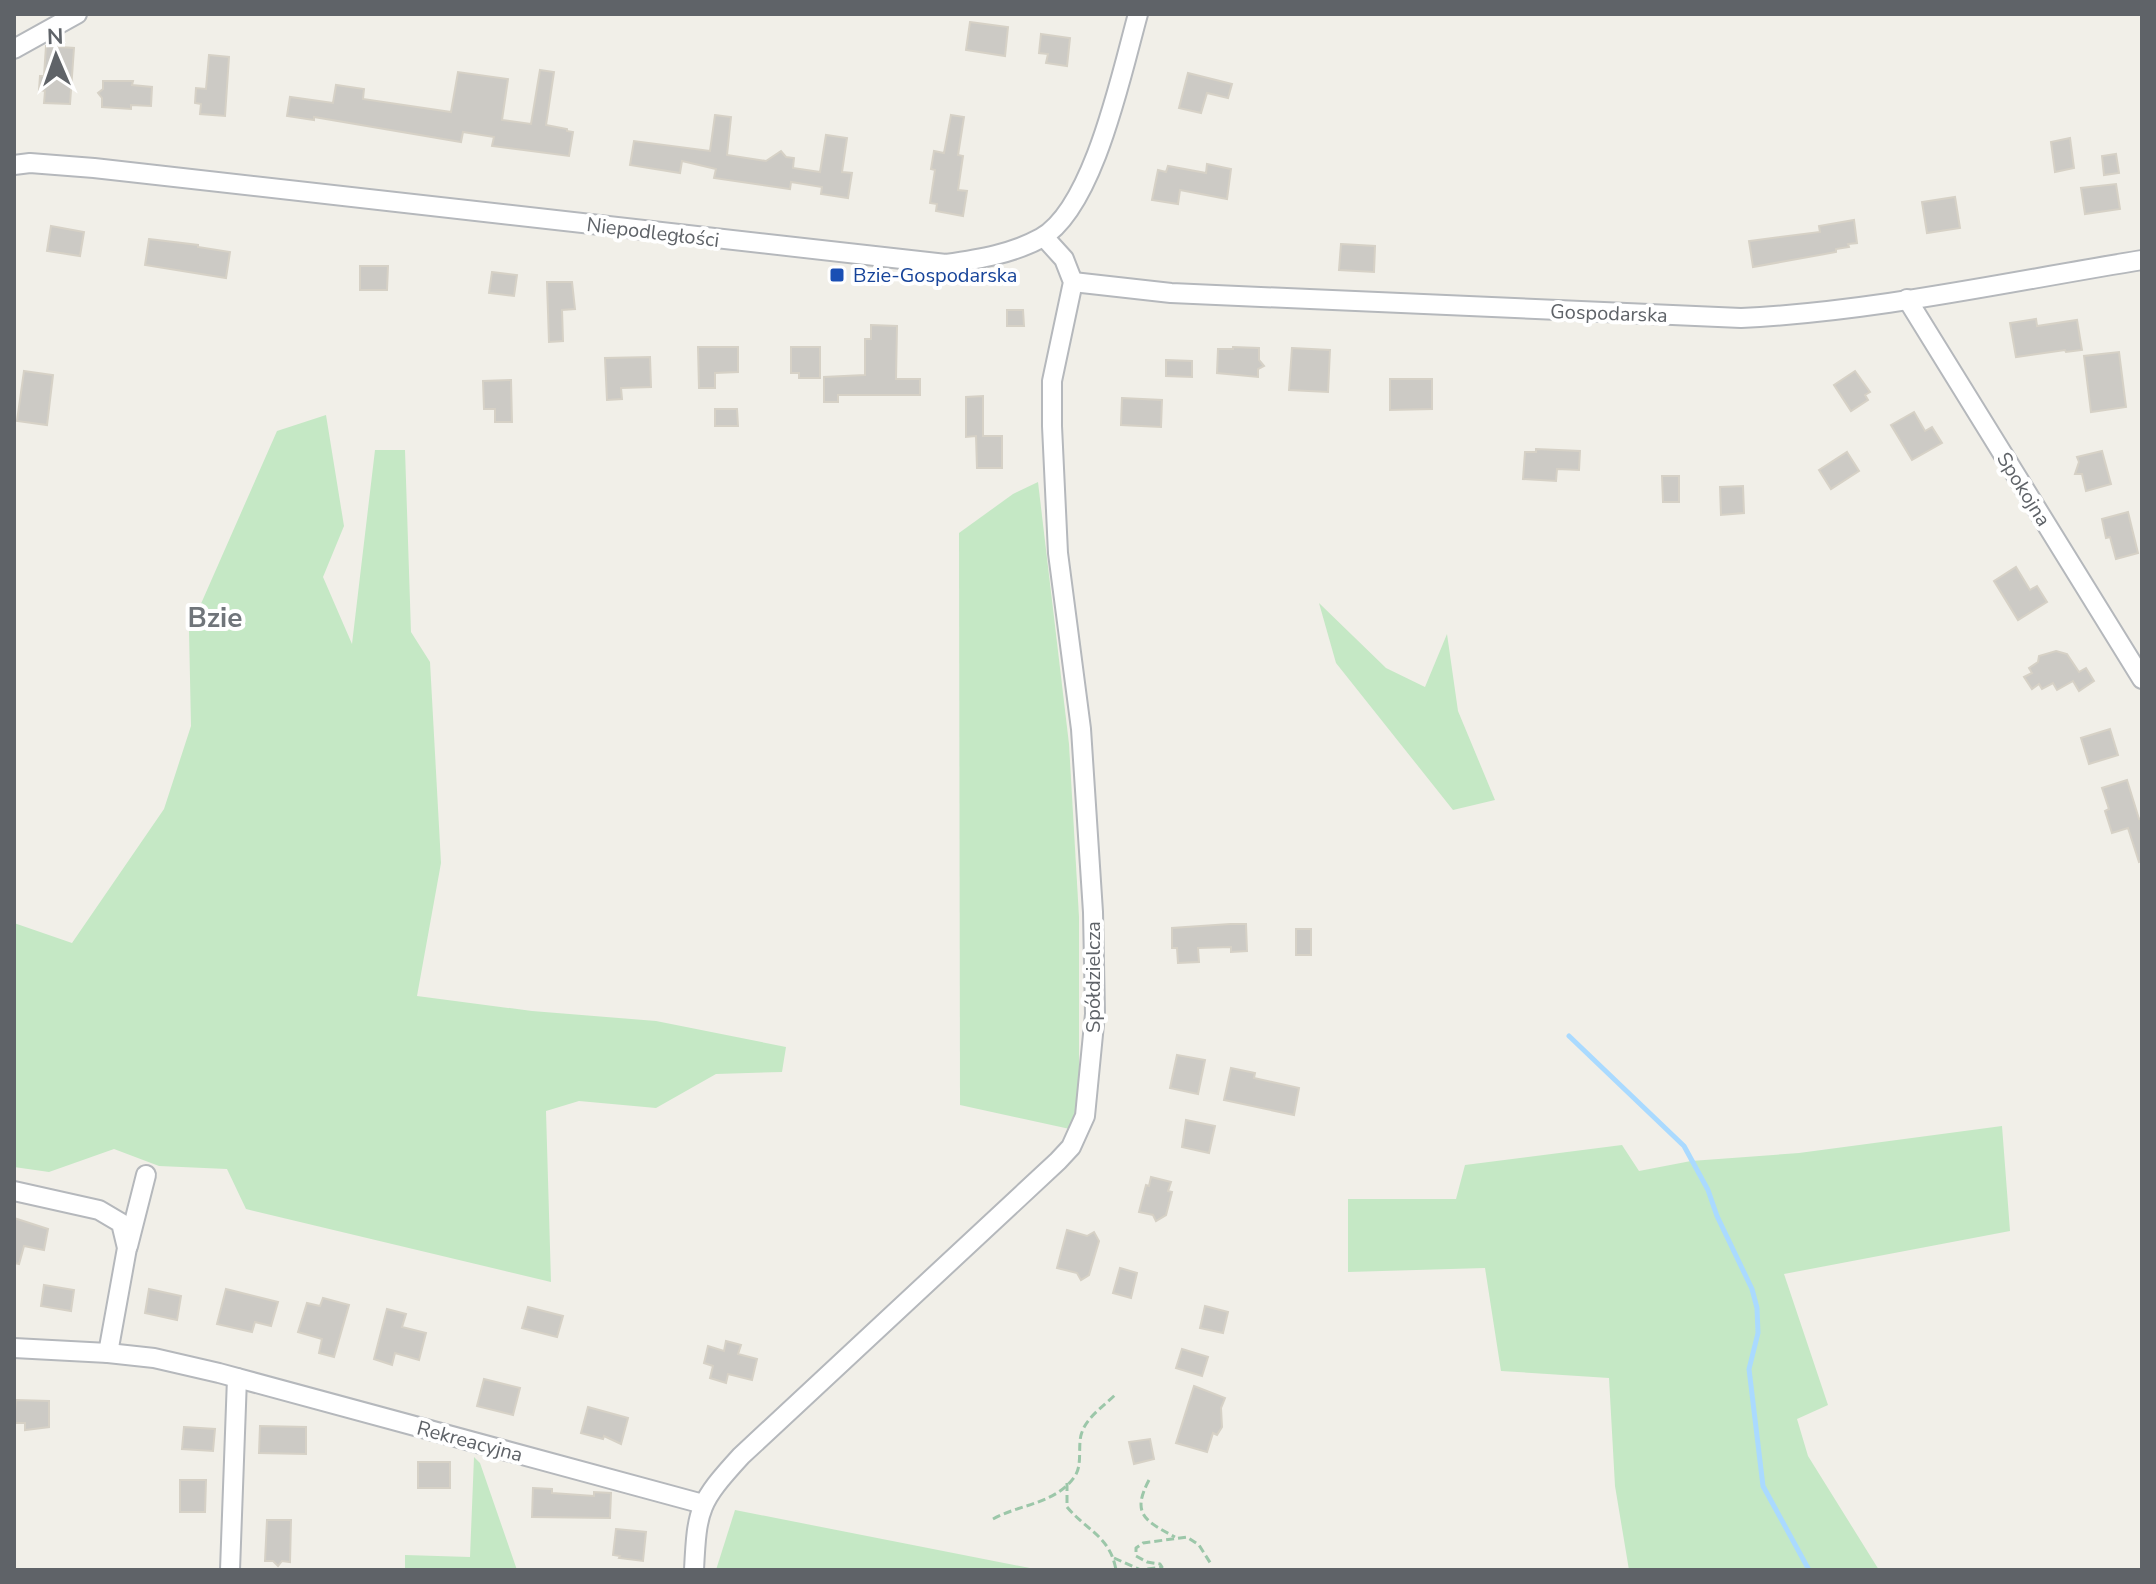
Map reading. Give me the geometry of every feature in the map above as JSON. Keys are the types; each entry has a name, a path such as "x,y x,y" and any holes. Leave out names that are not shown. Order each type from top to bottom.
{"street":[{"path":"14,49 77,14"},
{"name":"Niepodległości","path":"14,165 30,163 94,168 946,264 996,256 1044,237 1073,206 1101,141 1138,14"},
{"path":"1044,237 1064,259 1073,282"},
{"name":"Gospodarska","path":"1073,282 1171,293 1741,318 1907,299 2142,260"},
{"name":"Spółdzielcza","path":"694,1570 696,1524 713,1487 741,1456 1058,1161 1071,1147 1085,1116 1095,1014 1093,912 1081,729 1058,553 1052,426 1052,381 1073,282"},
{"name":"Spokojna","path":"1907,299 2142,679"},
{"path":"108,1353 127,1248 146,1175"},
{"path":"14,1191 99,1210 121,1223 127,1248"},
{"name":"Rekreacyjna","path":"14,1348 154,1358 703,1504"},
{"path":"230,1570 237,1378"}],"path":[{"path":"993,1519 1007,1511 1032,1506 1067,1483 1078,1471 1082,1430 1116,1394"},
{"path":"1149,1480 1140,1510 1155,1526 1175,1537"},
{"path":"1067,1483 1067,1507 1100,1536 1114,1558 1116,1570"},
{"path":"1114,1558 1141,1570 1162,1567 1136,1556 1136,1548 1143,1543 1187,1537 1199,1545 1211,1564"}],"green space":[{"path":"326,415 344,526 323,577 352,644 375,450 405,450 411,632 430,662 441,863 417,996 532,1011 656,1021 786,1047 782,1072 716,1074 656,1108 579,1101 546,1111 551,1282 246,1209 227,1169 159,1166 114,1149 49,1172 14,1167 14,923 72,943 164,809 191,726 189,631 277,431"},
{"path":"1038,482 1069,744 1079,917 1079,1131 960,1105 959,533 1013,494"},
{"path":"1319,603 1386,668 1425,687 1447,634 1458,711 1495,800 1453,810 1336,663"},
{"path":"2002,1126 2010,1231 1784,1274 1828,1405 1797,1419 1808,1456 1879,1570 1629,1570 1615,1486 1609,1378 1501,1371 1485,1268 1348,1272 1348,1199 1456,1199 1465,1165 1622,1145 1639,1171 1691,1161 1799,1153"},
{"path":"474,1457 480,1463 517,1570 405,1570 405,1555 470,1557"},
{"path":"735,1510 1040,1570 716,1570"}],"building":[{"path":"970,22 1008,27 1005,56 966,50"},
{"path":"1041,34 1070,38 1067,66 1046,63 1048,54 1039,53"},
{"path":"46,46 74,48 70,104 44,103 45,91 39,90 40,76 44,76"},
{"path":"209,55 229,57 225,116 200,114 201,104 195,103 196,88 206,89"},
{"path":"540,70 554,72 546,125 573,132 569,156 492,146 494,137 463,132 461,142 314,117 314,120 287,116 290,97 333,103 336,85 364,89 363,99 451,112 458,72 508,79 502,120 531,124"},
{"path":"1188,73 1232,84 1228,98 1207,93 1201,113 1179,108"},
{"path":"103,81 133,81 132,85 152,87 151,106 131,105 131,109 102,107 102,98 98,93 103,89"},
{"path":"715,115 731,117 727,155 766,161 781,151 786,157 794,158 793,168 820,172 826,135 847,138 842,172 852,173 848,198 821,194 822,187 791,182 790,189 714,178 716,169 682,161 680,173 630,165 634,141 710,151"},
{"path":"951,115 964,117 958,155 963,156 958,190 967,191 963,216 936,211 937,204 930,203 935,170 931,169 934,151 944,153"},
{"path":"2070,138 2074,168 2055,172 2051,142"},
{"path":"2116,154 2119,173 2104,175 2102,156"},
{"path":"1207,164 1231,169 1227,199 1180,190 1178,204 1152,200 1158,170 1166,172 1168,166 1206,173"},
{"path":"2116,184 2120,209 2085,214 2081,188"},
{"path":"1955,197 1960,228 1927,233 1922,202"},
{"path":"1854,220 1857,243 1848,244 1849,247 1753,267 1749,241 1820,232 1819,226"},
{"path":"51,226 84,232 80,256 47,251"},
{"path":"149,239 230,252 226,278 145,265"},
{"path":"1341,244 1375,246 1374,272 1339,270"},
{"path":"360,266 388,266 387,290 360,290"},
{"path":"492,272 517,275 514,296 489,293"},
{"path":"547,282 572,282 575,309 562,310 563,341 549,342"},
{"path":"1007,310 1023,310 1024,326 1007,326"},
{"path":"2036,319 2037,326 2077,320 2082,350 2016,357 2010,323"},
{"path":"871,325 897,326 896,379 920,379 920,395 838,395 838,402 824,402 824,377 865,375 865,339 871,339"},
{"path":"698,347 738,347 738,372 715,373 715,388 699,388"},
{"path":"791,347 820,347 820,378 799,378 799,373 791,373"},
{"path":"1259,348 1259,360 1264,366 1258,369 1258,377 1217,373 1218,349"},
{"path":"1292,348 1330,350 1328,392 1289,390"},
{"path":"2119,352 2126,407 2091,412 2084,356"},
{"path":"650,357 651,387 621,388 622,399 607,400 605,358"},
{"path":"1166,360 1192,361 1192,377 1166,376"},
{"path":"24,371 53,375 47,425 17,421"},
{"path":"1855,371 1870,392 1865,395 1868,400 1851,411 1834,385"},
{"path":"1390,379 1432,379 1432,409 1390,410"},
{"path":"511,380 512,422 495,422 495,409 484,409 483,381"},
{"path":"983,396 983,436 1002,436 1002,468 977,468 976,436 966,437 966,397"},
{"path":"1122,398 1162,400 1161,427 1121,425"},
{"path":"715,409 737,409 738,426 715,426"},
{"path":"1914,412 1925,431 1932,427 1942,443 1912,460 1891,425"},
{"path":"1536,449 1580,451 1579,470 1557,469 1556,481 1523,479 1525,452 1536,452"},
{"path":"2102,451 2111,484 2086,491 2082,474 2075,474 2079,462 2077,457"},
{"path":"1847,452 1859,471 1831,489 1819,470"},
{"path":"1662,476 1679,476 1679,502 1663,502"},
{"path":"1743,486 1744,513 1721,515 1720,487"},
{"path":"2128,512 2138,553 2116,559 2110,537 2106,538 2102,519"},
{"path":"2016,567 2030,590 2037,586 2047,602 2018,620 1994,581"},
{"path":"2056,651 2067,654 2079,672 2086,668 2094,681 2079,691 2073,681 2057,690 2053,683 2042,689 2039,684 2032,689 2024,677 2032,673 2029,668 2038,662 2039,656"},
{"path":"2110,729 2118,755 2089,764 2081,738"},
{"path":"2127,780 2139,819 2142,818 2142,861 2139,862 2128,828 2112,833 2105,811 2109,809 2102,788"},
{"path":"1246,924 1247,951 1231,952 1231,947 1198,948 1199,962 1178,963 1177,948 1172,948 1172,928"},
{"path":"1296,929 1311,929 1311,955 1296,955"},
{"path":"1177,1055 1205,1060 1198,1094 1170,1088"},
{"path":"1231,1068 1255,1073 1254,1078 1299,1088 1294,1115 1224,1100"},
{"path":"1186,1120 1215,1126 1209,1153 1182,1147"},
{"path":"1151,1177 1171,1182 1168,1191 1172,1192 1166,1215 1156,1221 1153,1215 1139,1212"},
{"path":"14,1218 48,1229 44,1250 24,1246 19,1264 14,1263"},
{"path":"1067,1230 1087,1236 1094,1232 1099,1241 1089,1275 1081,1280 1077,1273 1057,1268"},
{"path":"1120,1268 1137,1273 1131,1298 1113,1293"},
{"path":"44,1285 74,1290 71,1311 41,1306"},
{"path":"149,1289 181,1296 177,1320 145,1313"},
{"path":"226,1289 278,1302 271,1326 255,1322 252,1332 217,1324"},
{"path":"323,1298 349,1305 334,1357 319,1353 322,1339 298,1332 307,1303 320,1306"},
{"path":"1205,1306 1228,1312 1223,1333 1200,1328"},
{"path":"528,1307 563,1316 557,1337 522,1328"},
{"path":"387,1309 406,1314 402,1327 426,1333 419,1360 395,1353 392,1365 374,1359"},
{"path":"726,1341 741,1345 738,1354 757,1359 752,1380 728,1374 726,1383 710,1378 713,1366 704,1363 708,1346 724,1351"},
{"path":"1182,1349 1208,1357 1202,1376 1176,1368"},
{"path":"484,1379 520,1388 513,1415 477,1406"},
{"path":"1194,1386 1225,1398 1221,1408 1222,1427 1217,1435 1213,1433 1207,1452 1176,1443"},
{"path":"16,1400 49,1401 49,1427 25,1430 25,1423 14,1423"},
{"path":"588,1407 628,1418 621,1444 604,1436 603,1439 581,1433"},
{"path":"260,1426 306,1427 306,1454 259,1453"},
{"path":"184,1427 215,1429 213,1451 182,1449"},
{"path":"1150,1439 1154,1459 1134,1464 1129,1442"},
{"path":"418,1462 450,1462 450,1488 418,1488"},
{"path":"180,1480 206,1480 205,1512 180,1512"},
{"path":"533,1488 552,1489 552,1493 594,1496 594,1492 611,1493 610,1518 532,1517"},
{"path":"267,1520 291,1520 290,1562 282,1561 278,1566 273,1561 265,1561"},
{"path":"616,1529 646,1532 643,1561 613,1555"}],"waterway":[{"path":"1569,1036 1684,1146 1708,1190 1752,1289 1757,1308 1758,1333 1749,1369 1763,1486 1809,1570"}],"place":[{"name":"Bzie-Gospodarska","path":"837,275"}],"district":[{"name":"Bzie","path":"215,617"}]}
